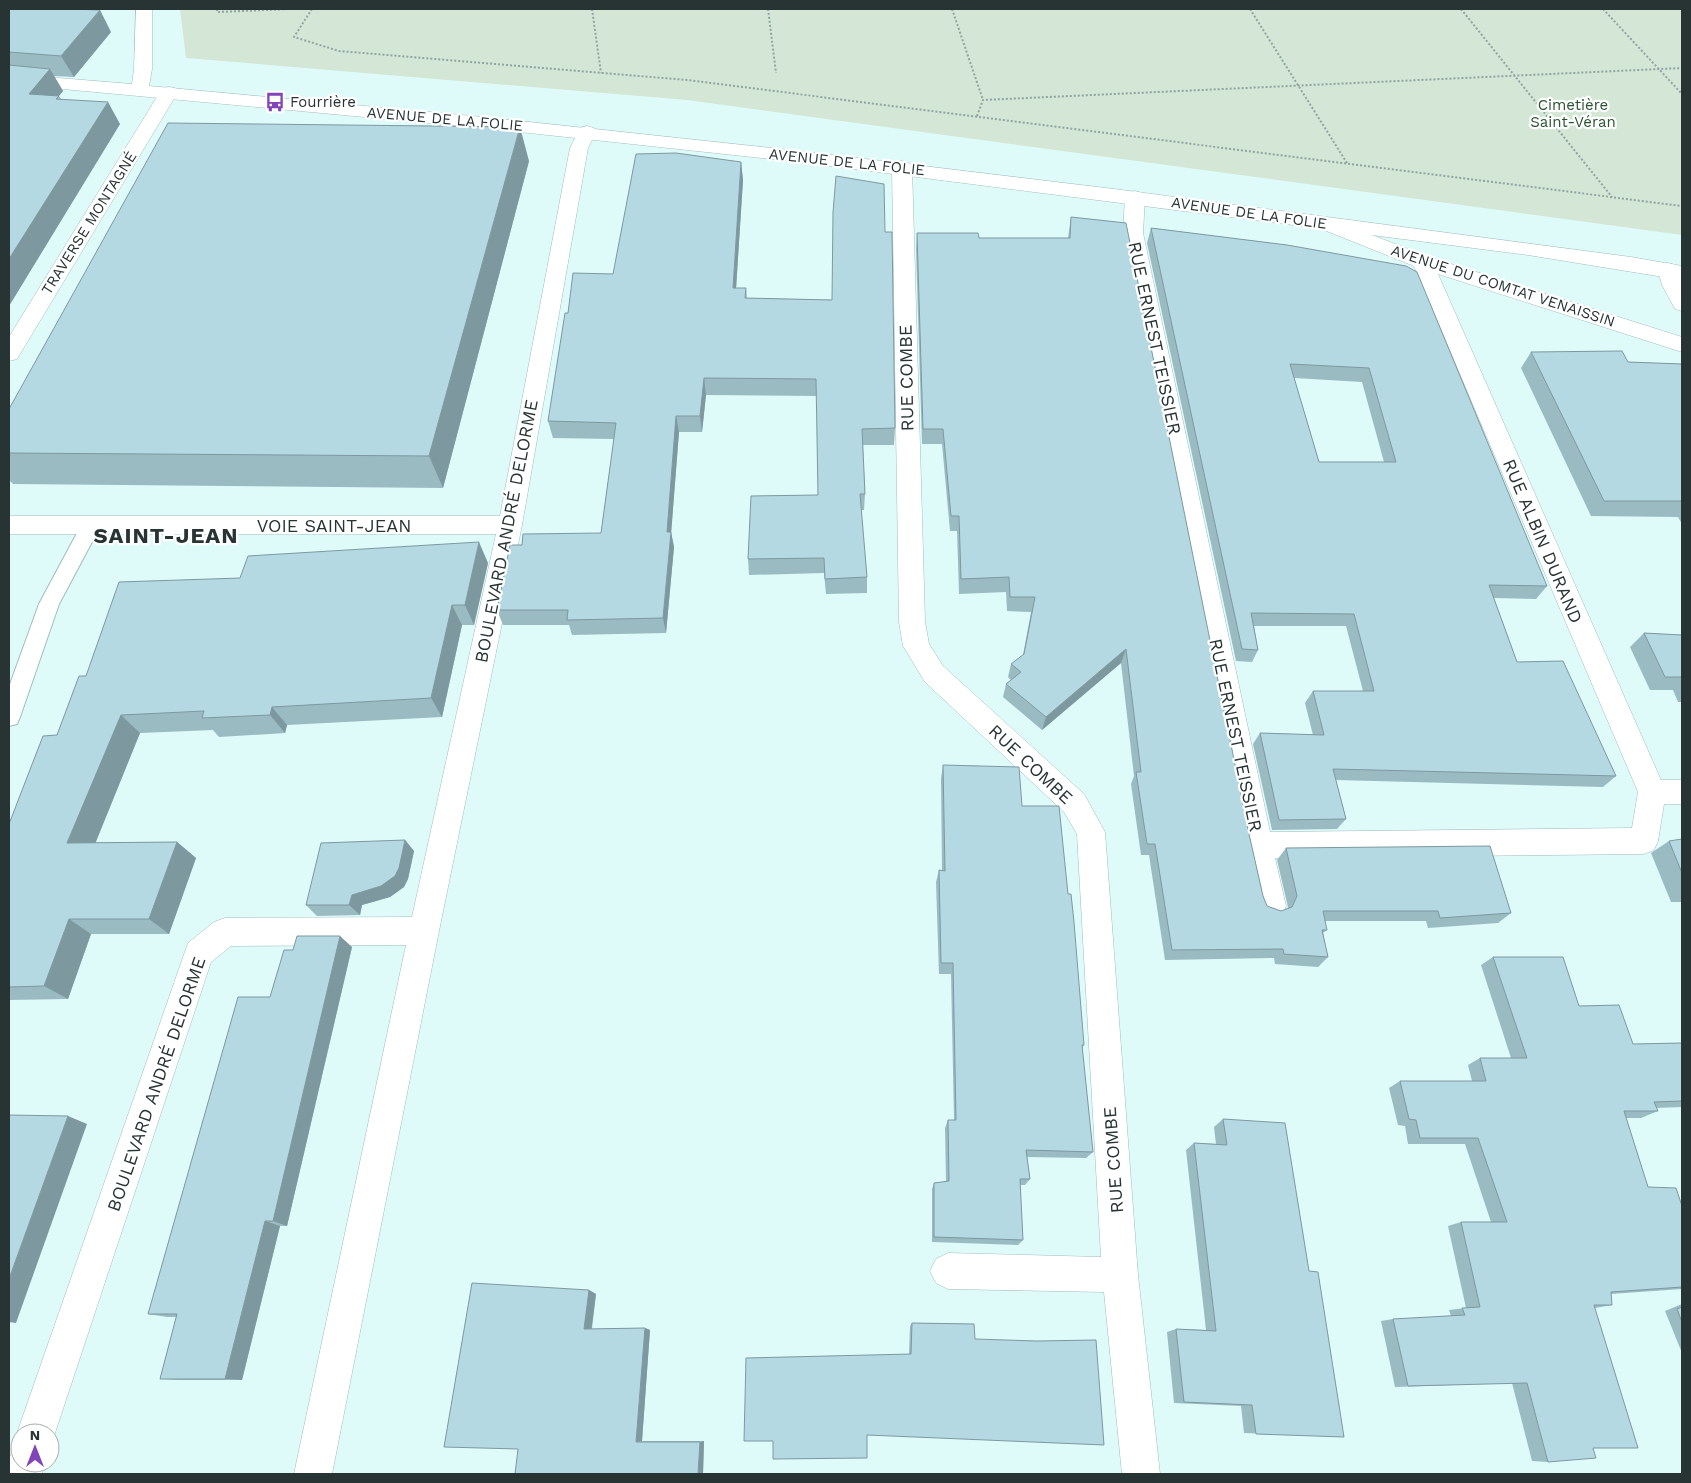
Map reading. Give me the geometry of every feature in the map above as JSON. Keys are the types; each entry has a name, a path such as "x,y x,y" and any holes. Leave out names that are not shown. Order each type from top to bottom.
{"street":[{"path":"138,90 144,71 144,9"},
{"name":"AVENUE DE LA FOLIE","path":"9,79 169,92 587,132 902,167 1569,255 1675,272"},
{"name":"TRAVERSE MONTAGNÉ","path":"9,354 169,92"},
{"name":"BOULEVARD ANDRÉ DELORME","path":"313,1474 424,931 510,526 579,148 587,132"},
{"name":"RUE COMBE","path":"902,167 912,622 916,646 934,674 1074,803 1091,832 1120,1276 1141,1474"},
{"name":"RUE ERNEST TEISSIER","path":"1135,197 1133,233 1258,845 1644,842 1652,792"},
{"name":"AVENUE DU COMTAT VENAISSIN","path":"1326,224 1422,262 1682,345"},
{"name":"RUE ALBIN DURAND","path":"1422,262 1652,792"},
{"path":"1675,272 1672,285 1682,304"},
{"name":"VOIE SAINT-JEAN","path":"9,525 510,526"},
{"path":"1652,792 1682,792"},
{"path":"1258,845 1270,906"},
{"name":"BOULEVARD ANDRÉ DELORME","path":"39,1423 199,953 225,932 424,931"},
{"path":"948,1271 1120,1276"}],"lane":[{"path":"9,717 49,604 91,525"}],"path":[{"path":"217,9 217,12 291,9"},
{"path":"312,9 294,37 339,51 687,80 1682,206"},
{"path":"592,9 600,73"},
{"path":"768,9 776,73"},
{"path":"952,9 983,100 977,116"},
{"path":"1250,9 1347,163"},
{"path":"1461,9 1613,197"},
{"path":"1603,9 1682,94"},
{"path":"983,100 1682,68"}],"green space":[{"name":"Cimetière Saint-Véran","path":"180,9 1682,9 1682,235 687,100 186,58"}],"building":[{"path":"9,9 100,10 61,56 9,52"},
{"path":"9,65 50,69 29,94 59,96 56,99 108,102 9,259"},
{"path":"168,123 520,127 429,456 9,453 9,409"},
{"path":"676,153 741,162 733,288 746,288 745,298 832,300 833,212 836,176 884,184 885,232 892,232 895,428 862,429 865,494 860,494 867,577 825,579 824,558 748,559 751,496 818,495 816,379 704,378 700,416 676,416 667,532 671,532 663,618 567,620 568,610 497,610 510,545 522,545 523,534 601,533 616,423 548,421 565,313 568,313 573,273 613,274 636,154"},
{"path":"1071,217 1126,223 1249,834 1267,906 1281,911 1292,907 1297,896 1286,848 1490,846 1511,913 1440,918 1438,911 1323,911 1327,930 1322,930 1328,957 1284,954 1283,949 1172,950 1155,844 1147,844 1136,772 1141,772 1126,649 1046,717 1006,684 1021,672 1011,664 1024,654 1035,597 1010,597 1009,577 961,579 959,516 951,516 943,429 923,429 917,233 978,233 979,238 1070,238"},
{"path":"1151,228 1287,245 1406,266 1417,272 1547,586 1489,585 1517,662 1563,661 1616,776 1333,769 1346,819 1279,820 1260,733 1324,735 1313,691 1374,691 1354,614 1251,613 1258,650 1242,649","holes":["1290,364 1369,368 1396,462 1319,462"]},
{"path":"1622,351 1628,362 1682,364 1682,501 1604,501 1531,352"},
{"path":"479,542 465,605 452,605 431,698 272,707 270,715 202,718 204,711 121,715 67,843 177,842 149,919 69,919 44,986 9,987 9,824 43,736 57,735 79,676 86,676 119,582 240,578 248,556"},
{"path":"1644,633 1682,635 1682,677 1665,677"},
{"path":"943,765 1019,767 1022,806 1059,806 1068,894 1071,894 1074,922 1084,1045 1082,1045 1093,1152 1026,1150 1030,1179 1020,1179 1023,1240 934,1237 934,1183 949,1181 948,1120 956,1120 953,963 941,963 939,870 945,871"},
{"path":"1682,839 1682,873 1669,841"},
{"path":"405,840 399,868 395,876 381,886 352,895 349,905 306,905 321,843"},
{"path":"297,936 340,936 273,1221 265,1221 225,1379 160,1379 177,1314 148,1314 238,997 270,997 284,950 293,950"},
{"path":"1493,957 1563,957 1579,1006 1619,1005 1633,1044 1682,1043 1682,1101 1654,1102 1658,1111 1624,1111 1648,1187 1676,1188 1682,1206 1682,1287 1611,1292 1612,1305 1594,1305 1638,1448 1593,1448 1596,1458 1548,1462 1527,1383 1408,1386 1393,1319 1465,1315 1462,1308 1480,1307 1461,1222 1507,1222 1478,1138 1420,1138 1416,1120 1409,1119 1400,1081 1486,1081 1480,1058 1527,1058"},
{"path":"9,1115 68,1116 9,1279"},
{"path":"1223,1119 1285,1123 1309,1271 1318,1272 1344,1437 1256,1434 1252,1405 1184,1402 1176,1329 1216,1331 1194,1143 1227,1145"},
{"path":"472,1283 589,1290 584,1329 645,1328 636,1442 700,1442 698,1474 515,1474 518,1449 444,1447"},
{"path":"1682,1307 1682,1322 1677,1309"},
{"path":"912,1323 974,1324 975,1339 1096,1340 1104,1445 867,1435 867,1458 773,1459 773,1441 744,1441 746,1358 911,1354"}],"place":[{"name":"Fourrière","path":"275,102"}],"district":[{"name":"SAINT-JEAN","path":"166,535"}]}
